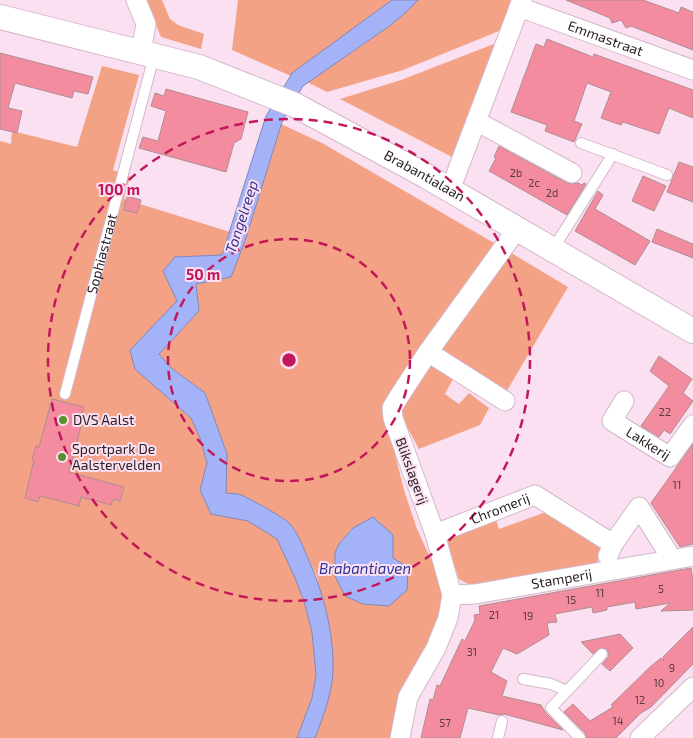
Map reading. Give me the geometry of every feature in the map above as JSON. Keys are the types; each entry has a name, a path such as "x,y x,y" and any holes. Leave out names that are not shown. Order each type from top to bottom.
{"street":[{"path":"0,17 147,54 146,24 136,0"},
{"path":"450,190 520,3"},
{"name":"Emmastraat","path":"520,3 693,70"},
{"name":"Brabantialaan","path":"147,54 199,67 295,105 450,190 693,331"},
{"path":"476,122 572,173"},
{"name":"Blikslagerij","path":"400,738 408,698 436,648 448,618 452,595 435,534 393,418 392,408 428,352 517,229"},
{"path":"428,352 506,401"},
{"name":"Lakkerij","path":"624,401 612,420 670,457 693,425"},
{"name":"Chromerij","path":"435,534 535,495 613,544"},
{"path":"603,571 613,544 639,507 672,559"},
{"name":"Stamperij","path":"452,595 475,594 693,556"},
{"path":"640,738 693,687"}],"lane":[{"name":"Sophiastraat","path":"65,394 147,54"},
{"path":"581,143 667,175"},
{"path":"553,250 613,154"},
{"path":"580,738 551,708 602,654"},
{"path":"523,679 551,684 567,691"},
{"path":"498,738 502,721"}],"shaded area":[{"path":"146,0 162,0 170,19 178,25 204,34 201,49 161,37"},
{"path":"238,0 392,0 291,76 232,50"},
{"path":"418,0 515,0 504,29 403,70 327,92 307,82 379,34"},
{"path":"499,42 454,158 340,99 401,80"},
{"name":"Sportpark De Aalstervelden","path":"102,66 139,75 113,170 130,176 124,199 230,232 222,255 175,257 163,271 178,301 135,369 191,418 200,438 207,463 200,490 211,514 248,521 277,539 295,578 304,601 312,632 316,675 312,698 297,738 0,738 0,141 11,144 12,131 77,147"},
{"path":"281,124 322,143 494,243 383,406 404,490 417,529 445,590 434,630 392,738 315,738 327,703 333,673 317,577 289,523 226,493 227,454 205,393 170,367 159,354 199,311 196,284 245,241","holes":["353,528 393,558 335,576 337,549"]},
{"path":"508,251 568,287 505,394 437,352"},
{"path":"431,361 454,377 445,394 459,404 469,393 489,408 480,425 419,449 400,414 407,395"},
{"path":"549,511 603,547 595,568 475,588 459,579 444,537 495,517 499,529"}],"water":[{"name":"Tongelreep","path":"392,0 418,0 388,27 303,86 282,122 245,241 231,277 196,284 199,311 159,354 170,367 205,393 227,454 226,493 245,497 287,521 301,542 318,582 332,641 333,672 331,689 315,738 297,738 312,698 316,675 312,632 304,601 295,578 277,539 248,521 211,514 200,490 207,463 200,438 191,418 135,369 130,350 177,301 163,271 175,257 222,255 266,116 292,73"},
{"name":"Brabantiaven","path":"373,517 393,535 393,558 408,567 407,590 389,606 363,604 345,596 335,576 335,553 339,544 353,528"}],"building":[{"path":"566,0 643,0 679,13 681,7 693,12 693,50 631,26 626,28 621,20 612,23 610,18"},
{"path":"547,39 593,57 594,54 693,90 693,118 669,108 659,134 623,122 621,125 601,118 611,92 587,83 574,121 582,124 574,142 545,131 547,125 511,112 536,44 544,47"},
{"path":"0,53 93,77 88,94 74,91 72,98 15,83 8,108 22,111 17,133 0,129"},
{"path":"166,89 248,112 241,139 234,143 226,172 139,148 143,137 158,141 166,111 151,106 155,93 164,96"},
{"path":"499,146 567,183 586,184 567,215 489,171 496,158 494,157"},
{"path":"679,162 693,167 693,202 667,192"},
{"path":"643,176 666,186 654,211 632,201"},
{"path":"598,191 603,195 595,209 650,241 635,265 575,231"},
{"path":"127,196 141,200 137,213 124,210"},
{"path":"657,229 693,244 693,258 652,242"},
{"path":"659,356 692,379 683,393 693,401 670,434 664,430 659,437 641,426 669,386 650,371"},
{"path":"52,399 84,407 69,472 124,487 120,501 113,499 111,505 81,497 79,506 40,496 38,502 25,498 34,460 32,459 36,446 39,447"},
{"path":"693,444 693,544 680,547 651,503"},
{"path":"691,568 693,610 661,611 670,603 636,609 635,602 607,607 607,610 593,613 592,607 555,614 557,622 547,623 549,635 517,654 503,648 491,672 507,681 502,696 541,705 546,713 563,730 504,714 499,715 468,708 460,738 421,738 430,699 433,700 437,685 440,686 462,639 465,641 475,620 474,615 480,614 479,606"},
{"path":"693,627 693,664 651,707 641,713 616,738 587,738 585,733 564,712 573,704 590,721 613,707 611,705 650,667 661,658 664,661 663,657"},
{"path":"620,634 633,648 610,671 602,664 609,656 607,649 600,648 593,654 581,642"}],"place":[{"name":"DVS Aalst","path":"63,420"},
{"name":"Sportpark De Aalstervelden","path":"62,457"}]}
